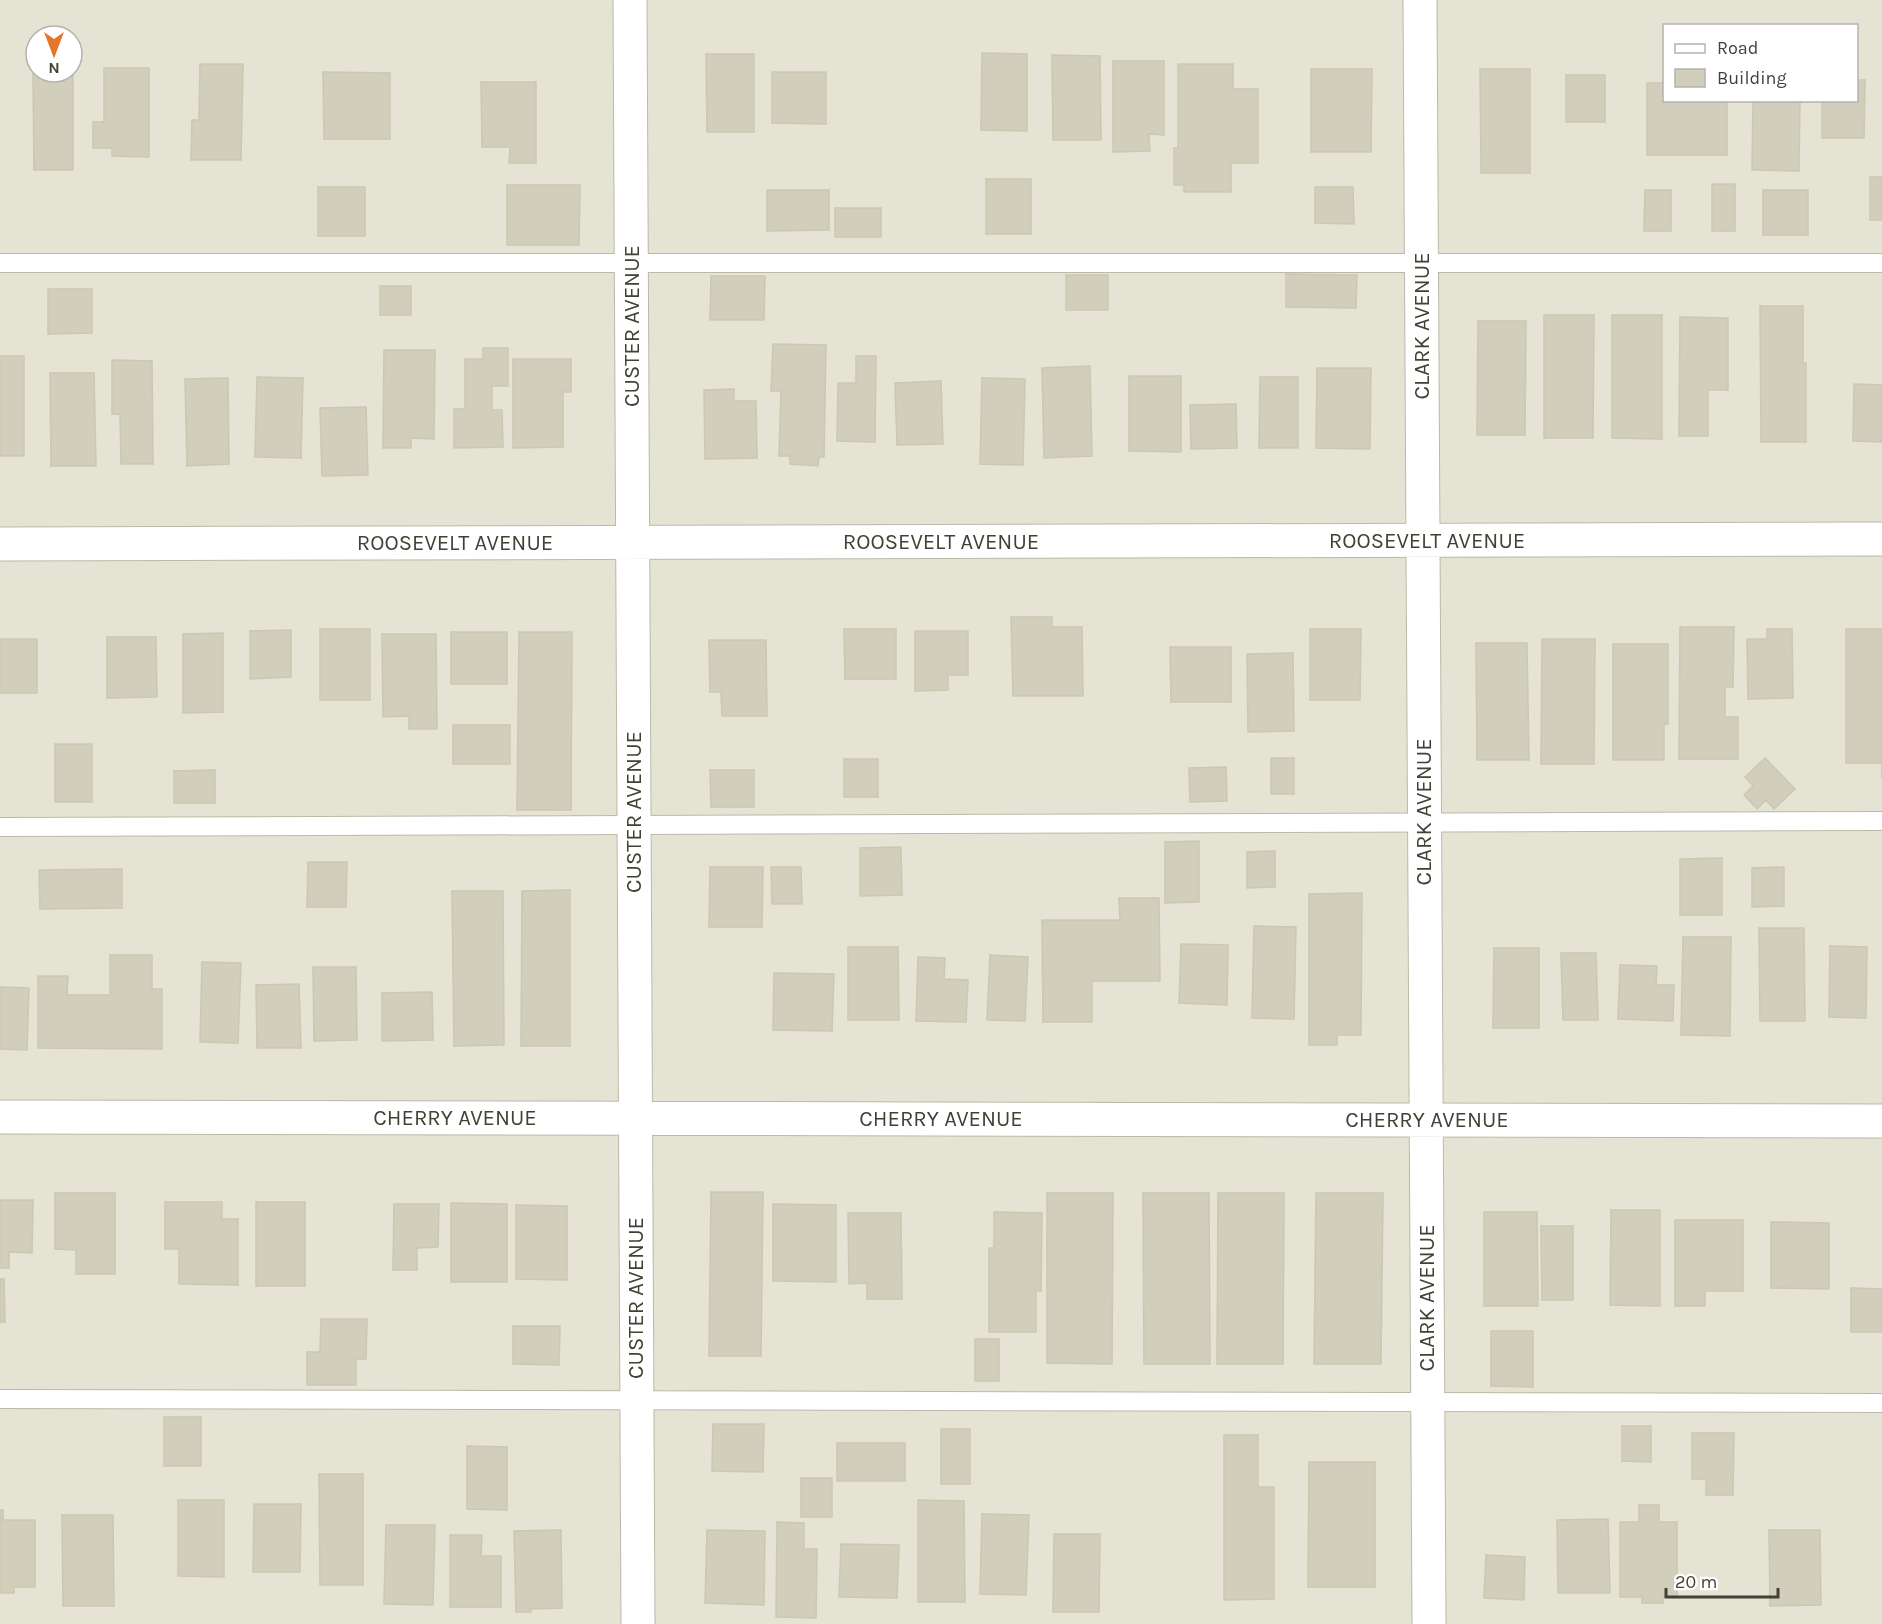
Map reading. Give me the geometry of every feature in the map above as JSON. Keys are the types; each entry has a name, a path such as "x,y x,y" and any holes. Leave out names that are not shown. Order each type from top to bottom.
{"street":[{"name":"CUSTER AVENUE","path":"630,0 638,1624"},
{"name":"CLARK AVENUE","path":"1419,0 1429,1624"},
{"name":"ROOSEVELT AVENUE","path":"0,544 1882,540"},
{"name":"CHERRY AVENUE","path":"0,1117 1882,1121"}],"lane":[{"path":"0,263 1882,263"},
{"path":"0,827 1882,821"},
{"path":"0,1399 1882,1404"}],"shaded area":[{"path":"0,0 1882,0 1882,1624 0,1624"}],"building":[{"path":"982,53 1027,54 1027,131 981,130"},
{"path":"706,54 754,54 754,132 707,132"},
{"path":"1052,55 1100,56 1101,140 1053,140"},
{"path":"1113,61 1164,61 1164,135 1149,134 1150,151 1113,152"},
{"path":"200,64 243,64 241,160 191,160 192,120 199,120"},
{"path":"1178,64 1233,64 1233,89 1258,89 1258,163 1231,163 1231,192 1184,192 1184,185 1174,185 1174,148 1178,148"},
{"path":"104,68 149,68 149,157 112,156 112,148 93,148 93,122 104,122"},
{"path":"1311,69 1372,69 1371,152 1311,152"},
{"path":"1480,69 1530,69 1530,173 1481,173"},
{"path":"323,72 390,73 390,139 324,139"},
{"path":"772,72 826,72 826,124 772,123"},
{"path":"1566,75 1605,75 1605,122 1566,122"},
{"path":"1858,80 1865,80 1864,138 1822,138 1822,102 1858,102"},
{"path":"481,82 536,82 536,163 509,163 510,147 482,147"},
{"path":"1647,83 1663,83 1663,102 1727,102 1727,155 1647,155"},
{"path":"33,84 73,84 73,170 34,170"},
{"path":"1753,102 1800,102 1799,171 1752,170"},
{"path":"1870,177 1882,177 1882,220 1870,220"},
{"path":"986,179 1031,179 1031,234 986,234"},
{"path":"1712,184 1735,184 1735,231 1712,231"},
{"path":"507,185 580,185 579,245 507,245"},
{"path":"318,187 365,187 365,236 318,236"},
{"path":"1315,187 1353,187 1354,224 1315,223"},
{"path":"767,190 829,190 829,230 767,231"},
{"path":"1645,190 1671,190 1671,231 1644,231"},
{"path":"1763,190 1808,190 1808,235 1763,235"},
{"path":"835,208 881,208 881,237 835,237"},
{"path":"1286,274 1357,275 1356,308 1286,307"},
{"path":"1066,275 1108,275 1108,310 1066,310"},
{"path":"711,276 765,276 764,320 710,320"},
{"path":"380,286 411,286 411,315 380,315"},
{"path":"48,289 92,289 92,333 48,334"},
{"path":"1760,306 1803,306 1806,442 1761,442"},
{"path":"1544,315 1594,315 1593,438 1544,438"},
{"path":"1612,315 1662,315 1662,439 1612,438"},
{"path":"1680,317 1728,318 1728,390 1708,390 1708,436 1679,436"},
{"path":"1478,321 1526,321 1525,435 1477,435"},
{"path":"773,344 826,345 824,457 819,457 818,466 790,464 790,456 779,456 781,391 771,391"},
{"path":"483,348 508,348 508,386 492,386 492,410 502,410 503,447 454,448 454,409 465,409 465,359 483,359"},
{"path":"384,350 435,350 434,439 411,438 411,448 383,448"},
{"path":"0,356 24,356 24,456 0,456"},
{"path":"856,356 876,356 875,442 837,441 838,383 856,383"},
{"path":"513,359 571,359 571,392 563,392 563,447 513,448"},
{"path":"112,360 152,361 153,464 121,464 120,414 112,414"},
{"path":"1090,366 1092,456 1044,458 1042,368"},
{"path":"1317,368 1371,368 1370,449 1316,448"},
{"path":"50,373 94,373 96,466 51,466"},
{"path":"1129,376 1181,376 1181,452 1129,451"},
{"path":"257,377 303,378 301,458 255,457"},
{"path":"1260,377 1298,377 1298,448 1259,448"},
{"path":"228,378 229,464 187,466 185,379"},
{"path":"982,378 1025,379 1023,465 980,464"},
{"path":"941,381 943,444 897,445 895,383"},
{"path":"1854,384 1882,385 1882,442 1853,441"},
{"path":"734,389 734,401 756,401 757,458 705,459 704,390"},
{"path":"1236,404 1237,448 1191,449 1190,405"},
{"path":"366,407 368,475 322,476 320,408"},
{"path":"1011,617 1052,617 1052,627 1082,627 1083,696 1013,696"},
{"path":"1680,627 1734,627 1733,687 1725,687 1725,717 1738,717 1738,759 1679,759"},
{"path":"320,629 370,629 370,700 320,700"},
{"path":"844,629 896,629 896,679 845,679"},
{"path":"1310,629 1361,629 1360,700 1310,700"},
{"path":"1767,629 1792,629 1793,698 1748,699 1747,639 1767,639"},
{"path":"1846,629 1882,629 1882,763 1846,763"},
{"path":"291,630 291,677 250,679 250,631"},
{"path":"915,631 968,631 968,675 948,675 948,690 915,691"},
{"path":"451,632 507,632 507,684 451,684"},
{"path":"519,632 572,632 571,810 517,810"},
{"path":"223,633 223,712 183,713 183,634"},
{"path":"382,634 436,634 437,729 409,729 409,716 383,717"},
{"path":"107,637 156,637 157,697 107,698"},
{"path":"0,639 37,639 37,693 0,693"},
{"path":"1542,639 1595,639 1594,764 1541,764"},
{"path":"709,640 766,640 767,716 722,716 721,692 710,692"},
{"path":"1476,643 1527,643 1529,760 1477,760"},
{"path":"1613,644 1668,644 1668,724 1664,724 1664,760 1613,760"},
{"path":"1170,647 1231,647 1231,702 1171,702"},
{"path":"1293,653 1294,731 1248,732 1247,654"},
{"path":"453,725 510,725 510,764 453,764"},
{"path":"55,744 92,744 92,802 55,802"},
{"path":"1271,758 1294,758 1294,794 1271,794"},
{"path":"1765,758 1795,789 1774,809 1766,800 1757,809 1744,795 1753,786 1745,777"},
{"path":"844,759 878,759 878,797 844,797"},
{"path":"1226,767 1227,801 1190,802 1189,768"},
{"path":"215,770 215,803 174,803 174,771"},
{"path":"710,770 754,770 754,807 711,807"},
{"path":"1199,841 1199,902 1165,903 1165,842"},
{"path":"901,847 902,895 860,896 860,848"},
{"path":"1275,851 1275,887 1247,888 1247,852"},
{"path":"1722,858 1722,915 1680,915 1680,859"},
{"path":"308,862 347,862 346,907 307,907"},
{"path":"710,867 763,867 762,927 709,927"},
{"path":"771,867 801,867 802,904 772,904"},
{"path":"1784,867 1784,906 1752,907 1752,868"},
{"path":"122,869 122,908 40,909 39,870"},
{"path":"570,890 570,1046 521,1046 522,891"},
{"path":"452,891 503,891 504,1045 454,1046"},
{"path":"1362,893 1361,1035 1337,1035 1337,1045 1309,1045 1309,894"},
{"path":"1119,898 1159,898 1160,981 1092,981 1092,1022 1043,1022 1042,920 1120,920"},
{"path":"1254,926 1296,927 1294,1019 1252,1018"},
{"path":"1759,928 1804,928 1805,1021 1760,1021"},
{"path":"1683,937 1731,937 1730,1036 1681,1035"},
{"path":"1181,944 1228,945 1227,1005 1179,1003"},
{"path":"1830,946 1867,947 1866,1018 1829,1017"},
{"path":"848,947 898,947 899,1020 848,1020"},
{"path":"1494,948 1539,948 1539,1028 1493,1028"},
{"path":"1561,953 1596,953 1598,1020 1563,1020"},
{"path":"110,955 152,955 152,989 162,989 162,1049 38,1048 38,976 68,976 67,995 110,995"},
{"path":"990,955 1028,957 1025,1021 987,1020"},
{"path":"918,957 945,958 944,979 968,980 966,1022 916,1021"},
{"path":"202,962 241,963 238,1043 200,1042"},
{"path":"1620,965 1657,966 1656,985 1674,985 1673,1021 1618,1019"},
{"path":"313,967 356,967 357,1040 314,1041"},
{"path":"774,973 834,974 832,1031 773,1030"},
{"path":"299,984 301,1048 257,1048 256,985"},
{"path":"0,987 29,988 27,1050 0,1049"},
{"path":"432,992 433,1040 382,1041 382,993"},
{"path":"711,1192 763,1192 761,1356 709,1356"},
{"path":"55,1193 115,1193 115,1274 76,1274 76,1250 55,1249"},
{"path":"1047,1193 1113,1193 1112,1364 1047,1363"},
{"path":"1143,1193 1209,1193 1210,1364 1144,1364"},
{"path":"1218,1193 1284,1193 1283,1364 1217,1364"},
{"path":"1316,1193 1383,1193 1381,1364 1314,1364"},
{"path":"0,1200 33,1200 32,1253 9,1252 9,1268 0,1268"},
{"path":"165,1202 222,1202 222,1219 238,1219 238,1285 179,1284 179,1249 165,1249"},
{"path":"256,1202 305,1202 305,1286 256,1286"},
{"path":"451,1203 507,1204 507,1282 451,1282"},
{"path":"394,1204 439,1204 438,1247 417,1248 417,1270 393,1270"},
{"path":"773,1204 836,1205 836,1282 773,1281"},
{"path":"516,1205 567,1206 567,1280 516,1279"},
{"path":"1611,1210 1660,1210 1660,1306 1610,1305"},
{"path":"994,1212 1042,1213 1041,1291 1036,1291 1036,1332 989,1332 989,1248 994,1248"},
{"path":"1484,1212 1537,1212 1538,1306 1484,1306"},
{"path":"848,1213 901,1213 902,1299 867,1299 867,1283 849,1284"},
{"path":"1675,1220 1743,1220 1743,1291 1705,1291 1705,1306 1675,1306"},
{"path":"1771,1222 1829,1223 1829,1289 1771,1288"},
{"path":"1541,1226 1573,1226 1573,1300 1542,1300"},
{"path":"0,1279 4,1279 5,1322 0,1322"},
{"path":"1851,1288 1882,1289 1882,1332 1851,1332"},
{"path":"321,1319 367,1319 366,1359 356,1359 356,1385 307,1385 307,1352 320,1352"},
{"path":"513,1326 560,1326 559,1365 513,1364"},
{"path":"1491,1331 1533,1331 1533,1387 1491,1386"},
{"path":"975,1339 999,1339 999,1381 975,1381"},
{"path":"164,1417 201,1417 201,1466 164,1466"},
{"path":"713,1424 764,1424 763,1472 712,1471"},
{"path":"1622,1426 1651,1426 1651,1462 1622,1461"},
{"path":"941,1429 970,1429 970,1484 941,1484"},
{"path":"1692,1433 1734,1433 1733,1495 1706,1495 1706,1479 1692,1479"},
{"path":"1224,1435 1258,1435 1258,1487 1274,1487 1274,1599 1224,1600"},
{"path":"837,1443 905,1443 905,1481 837,1481"},
{"path":"467,1446 507,1447 507,1510 467,1509"},
{"path":"1309,1462 1375,1462 1375,1587 1308,1587"},
{"path":"319,1474 363,1474 363,1585 320,1585"},
{"path":"801,1478 832,1478 832,1517 801,1517"},
{"path":"178,1500 224,1500 224,1577 178,1576"},
{"path":"918,1500 964,1501 965,1602 918,1602"},
{"path":"254,1504 301,1504 300,1572 253,1572"},
{"path":"1639,1505 1659,1505 1659,1522 1677,1522 1677,1597 1663,1597 1663,1603 1642,1603 1642,1597 1620,1597 1620,1522 1639,1522"},
{"path":"0,1510 3,1510 3,1520 35,1520 35,1587 14,1587 14,1593 0,1593"},
{"path":"982,1514 1029,1515 1026,1595 980,1594"},
{"path":"62,1515 113,1515 114,1606 63,1606"},
{"path":"1608,1519 1610,1593 1558,1593 1557,1520"},
{"path":"777,1522 804,1523 804,1549 817,1549 816,1618 776,1617"},
{"path":"386,1525 435,1525 433,1605 384,1604"},
{"path":"561,1530 562,1608 516,1612 514,1531"},
{"path":"707,1530 765,1531 764,1605 705,1603"},
{"path":"1769,1530 1820,1530 1821,1605 1770,1606"},
{"path":"1054,1534 1100,1534 1099,1612 1053,1612"},
{"path":"450,1535 482,1535 481,1556 501,1556 501,1607 450,1607"},
{"path":"841,1544 899,1545 897,1598 839,1597"},
{"path":"1486,1555 1525,1557 1524,1600 1484,1598"}]}
